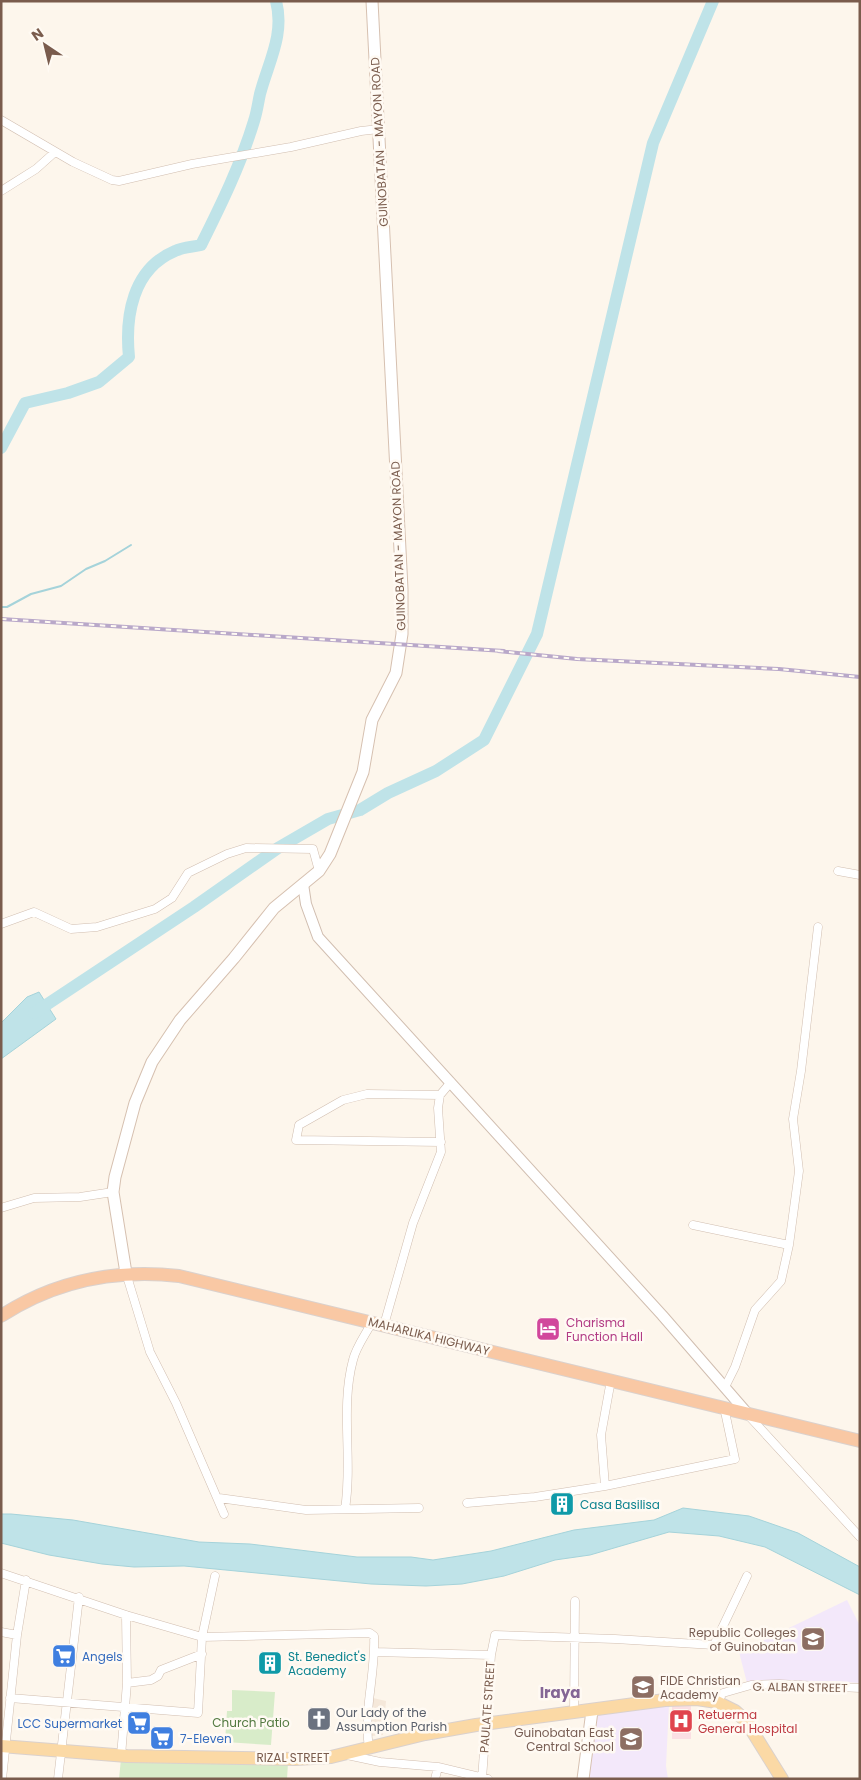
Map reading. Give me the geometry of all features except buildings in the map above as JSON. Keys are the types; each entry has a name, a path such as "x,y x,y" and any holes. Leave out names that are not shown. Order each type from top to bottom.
{"highway":[{"name":"MAHARLIKA HIGHWAY","path":"1,1316 36,1296 65,1285 126,1274 165,1275 194,1279 860,1441"}],"main road":[{"name":"GUINOBATAN - MAYON ROAD","path":"126,1274 113,1192 135,1103 152,1062 180,1020 234,958 274,908 319,871 340,831 354,797 368,750 372,720 396,673 402,634 402,589 372,1"},
{"name":"RIZAL STREET","path":"3,1746 121,1756 294,1759 345,1754 487,1724 665,1700 697,1698 717,1702 735,1711 746,1721 782,1779"},
{"path":"582,1779 592,1711"}],"street":[{"path":"1,120 55,152 112,180 119,181 379,129"},
{"path":"1,191 36,169 55,152"},
{"path":"1,924 34,912 71,929 97,927 156,909 172,898 188,873 227,854 246,848 313,849 319,871"},
{"path":"838,871 860,875"},
{"path":"303,884 308,912 318,937 725,1387 789,1462 814,1486 860,1537"},
{"path":"725,1387 735,1367 755,1310 780,1282 789,1245 799,1171 799,1155 793,1119 801,1071 818,927"},
{"path":"345,1509 347,1494 346,1424 352,1360 378,1324 413,1223 441,1152 438,1108 440,1096 450,1082"},
{"path":"440,1096 367,1094 343,1100 299,1125 296,1140 440,1142"},
{"path":"1,1208 34,1198 80,1197 113,1192"},
{"path":"693,1225 789,1245"},
{"path":"126,1274 155,1364 176,1403 219,1498 224,1514"},
{"path":"605,1486 601,1435 611,1380"},
{"path":"467,1503 535,1497 605,1486 735,1459 724,1408"},
{"path":"219,1498 306,1510 419,1508"},
{"path":"1,1573 79,1597 126,1615 202,1637 366,1633 374,1636 367,1717 369,1748"},
{"path":"10,1698 198,1713 202,1637 215,1576"},
{"path":"573,1638 714,1645 747,1576"},
{"path":"2,1779 3,1746 26,1580"},
{"path":"58,1779 79,1597"},
{"path":"574,1713 573,1638 575,1600"},
{"path":"121,1756 127,1683 126,1615"},
{"path":"1,1632 17,1635"},
{"name":"PAULATE STREET","path":"482,1778 491,1655 495,1635 573,1638"},
{"path":"374,1652 491,1655"},
{"path":"127,1683 151,1680 158,1676 160,1670 202,1654"},
{"name":"G. ALBAN STREET","path":"717,1702 722,1693 751,1685 860,1688"},
{"path":"345,1754 380,1762 438,1767 488,1779"},
{"path":"435,1779 438,1767"}],"shaded area":[{"name":"Republic Colleges of Guinobatan","path":"847,1600 860,1626 860,1683 831,1681 747,1683 739,1652"},
{"path":"373,1698 386,1701 383,1735 371,1736"},
{"name":"Retuerma General Hospital","path":"672,1704 691,1704 691,1739 672,1739"},
{"name":"Guinobatan East Central School","path":"669,1705 666,1766 668,1779 589,1779 598,1713"}],"green space":[{"name":"Church Patio","path":"232,1690 275,1692 271,1745 225,1742 227,1711 232,1711"},
{"path":"121,1759 288,1763 287,1779 119,1779"}],"water":[{"path":"39,992 56,1019 1,1059 1,1023 27,997"},
{"path":"683,1508 749,1516 798,1533 860,1567 860,1595 765,1547 719,1536 669,1532 590,1555 555,1560 504,1576 462,1584 426,1586 371,1584 184,1566 134,1567 102,1564 49,1555 1,1543 1,1514 11,1514 73,1520 199,1542 250,1544 357,1557 411,1557 433,1560 491,1551 574,1530 654,1520"}],"waterway":[{"path":"1,448 25,403 68,393 99,382 129,357 128,326 130,311 140,282 161,259 178,250 201,245 237,169 254,121 277,37 278,13 276,1"},
{"path":"34,1013 194,907 278,848 328,819 360,810 388,793 436,771 484,740 537,634 653,143 713,1"},
{"path":"1,607 7,607 31,594 61,586 86,569 105,561 131,545"}],"railway":[{"path":"1,619 504,651"},
{"path":"498,651 577,659 779,669 860,677"}],"place":[{"name":"Charisma Function Hall","path":"548,1329"},
{"name":"Casa Basilisa","path":"562,1504"},
{"name":"Republic Colleges of Guinobatan","path":"813,1639"},
{"name":"Angels","path":"64,1656"},
{"name":"St. Benedict's Academy","path":"270,1663"},
{"name":"FIDE Christian Academy","path":"643,1687"},
{"name":"Our Lady of the Assumption Parish","path":"319,1719"},
{"name":"Retuerma General Hospital","path":"681,1721"},
{"name":"LCC Supermarket","path":"139,1723"},
{"name":"7-Eleven","path":"162,1738"},
{"name":"Guinobatan East Central School","path":"631,1739"}],"district":[{"name":"Iraya","path":"560,1692"}]}
